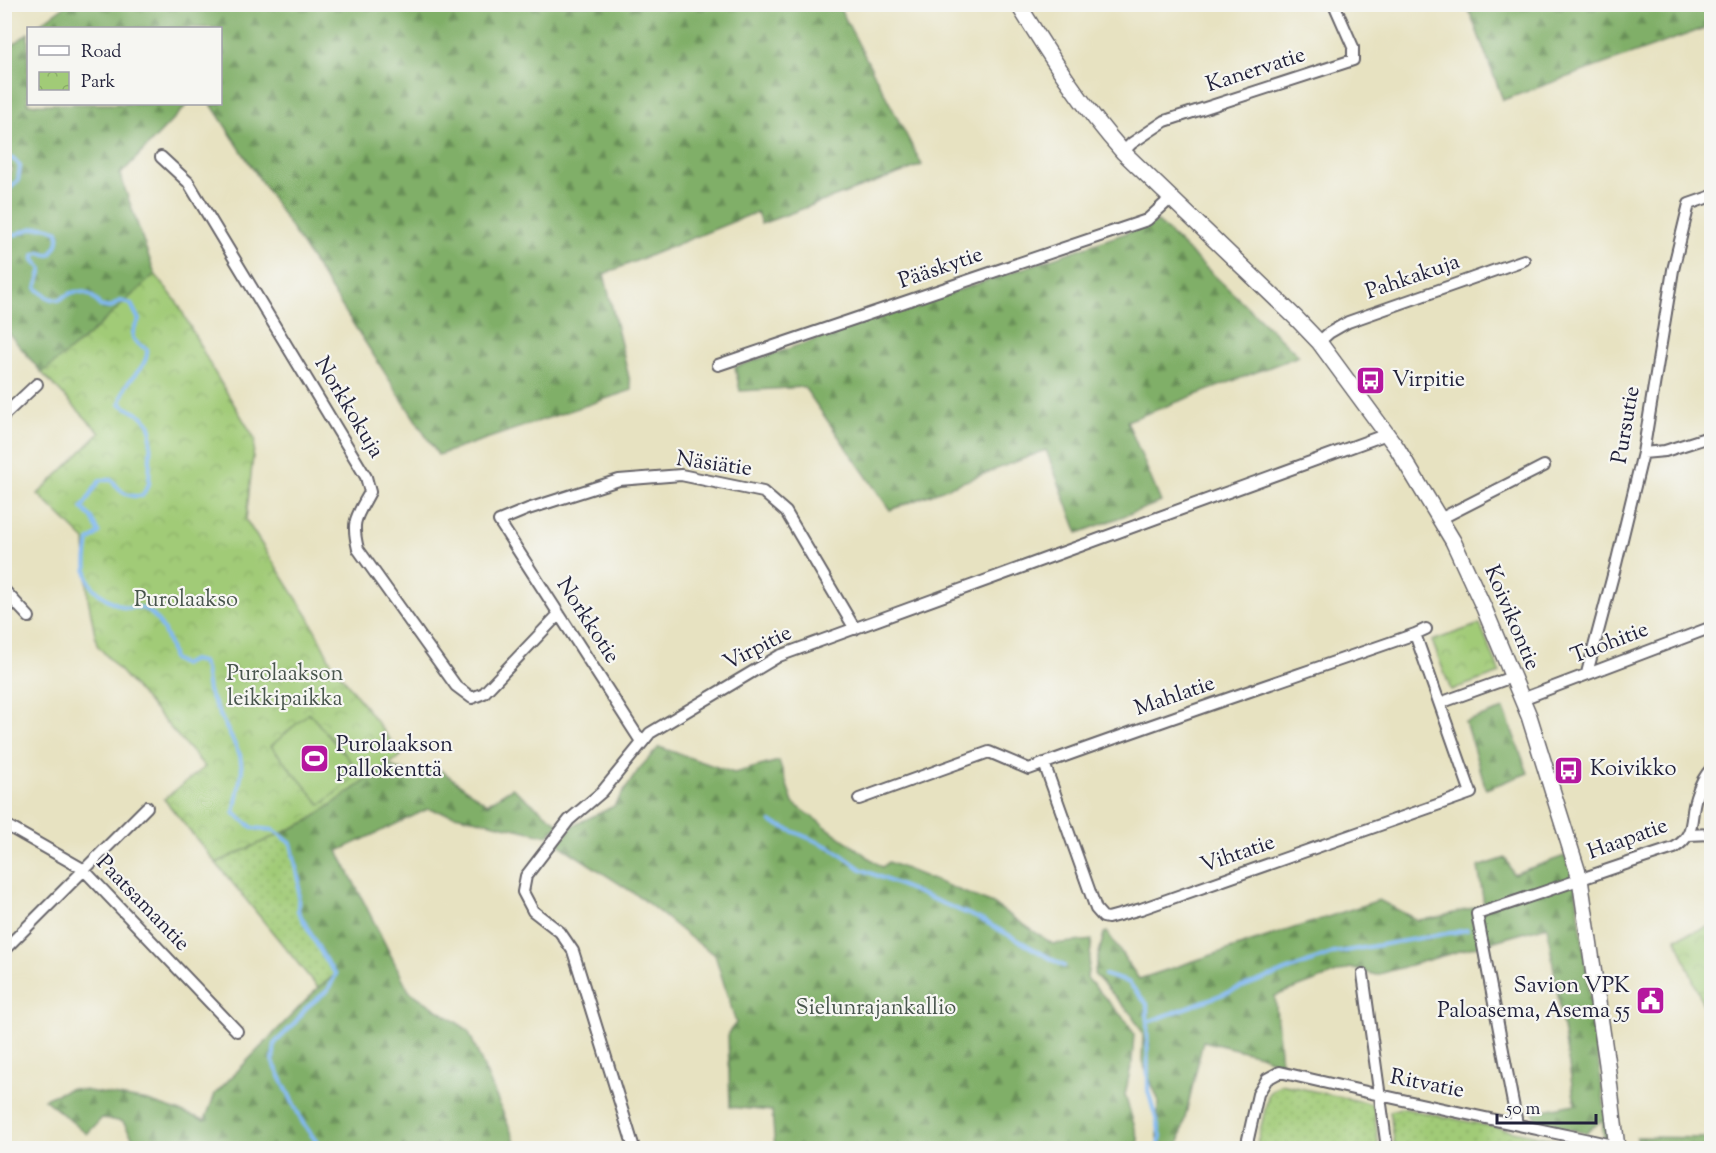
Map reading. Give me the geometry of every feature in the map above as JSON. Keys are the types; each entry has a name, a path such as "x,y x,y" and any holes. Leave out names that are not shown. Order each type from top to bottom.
{"main road":[{"name":"Koivikontie","path":"1018,4 1060,71 1097,123 1170,199 1319,342 1387,434 1453,541 1522,699 1580,879 1617,1147"}],"street":[{"name":"Kanervatie","path":"1123,152 1132,143 1165,121 1353,60 1353,47 1334,4"},
{"name":"Norkkokuja","path":"162,157 188,182 366,477 370,492 357,515 353,529 358,549 456,686 472,698 484,693 559,614"},
{"name":"Pursutie","path":"1587,673 1642,453 1673,270 1689,204 1712,196"},
{"name":"Pääskytie","path":"718,365 1147,220 1170,199"},
{"name":"Pahkakuja","path":"1319,342 1348,322 1524,260"},
{"path":"4,415 37,384"},
{"name":"Virpitie","path":"634,1149 573,951 560,932 533,910 523,892 526,876 568,820 602,792 650,734 778,656 1387,434"},
{"path":"1642,453 1665,451 1712,436"},
{"path":"1440,519 1544,466"},
{"name":"Näsiätie","path":"499,521 528,509 619,480 681,475 763,492 786,512 855,629"},
{"name":"Norkkotie","path":"499,521 642,742"},
{"path":"4,590 29,617"},
{"name":"Tuohitie","path":"1522,699 1712,627"},
{"name":"Mahlatie","path":"859,799 989,752 1029,768 1426,630"},
{"path":"1415,634 1440,703 1512,677"},
{"name":"Vihtatie","path":"1044,763 1096,909 1103,917 1114,918 1471,793 1440,703"},
{"name":"Haapatie","path":"1516,1124 1477,914 1674,848 1688,835 1695,799 1701,783 1712,768"},
{"path":"4,950 147,807"},
{"name":"Paatsamantie","path":"4,824 83,869 237,1031"},
{"path":"1688,835 1712,834"},
{"path":"1363,974 1387,1149"},
{"name":"Ritvatie","path":"1246,1149 1257,1096 1267,1078 1280,1072 1617,1147"}],"green space":[{"path":"66,5 838,5 922,165 761,224 757,212 604,274 632,390 438,455 212,105 222,105 222,27 35,27"},
{"path":"1467,5 1711,5 1711,26 1503,100"},
{"path":"27,34 27,105 187,105 120,175 155,274 89,335 42,373 5,329 5,179 13,168 5,165 5,51"},
{"path":"1158,222 1299,356 1127,421 1161,502 1078,533 1046,450 890,510 804,387 740,391 735,367"},
{"name":"Purolaakso","path":"155,274 177,302 213,370 255,439 246,520 308,616 331,662 402,755 308,821 216,863 164,799 205,767 97,645 88,598 85,540 38,494 100,433 42,373 89,335"},
{"path":"1480,624 1500,673 1451,690 1432,641"},
{"path":"1504,709 1528,773 1486,789 1465,722"},
{"name":"Purolaakson pallokenttä","path":"309,713 360,772 321,805 271,746"},
{"name":"Sielunrajankallio","path":"659,747 734,773 779,761 793,803 882,867 889,862 993,904 1053,944 1092,940 1087,978 1127,1022 1134,1034 1132,1062 1125,1095 1139,1141 1137,1148 775,1148 772,1111 730,1107 728,1033 736,1023 715,955 640,897 558,844 574,825 614,806 639,769"},
{"path":"388,765 418,777 435,766 487,804 512,788 559,824 548,836 428,809 338,851 409,991 468,1030 518,1148 139,1148 123,1122 102,1118 87,1134 44,1099 71,1088 148,1101 205,1120 215,1094 318,988 336,974 326,961 298,911 299,880 296,863 291,843 279,834 308,821"},
{"path":"279,834 291,843 296,863 299,880 298,912 336,974 318,988 216,863"},
{"path":"1565,856 1574,876 1610,1148 1605,1148 1602,1120 1586,1133 1537,1122 1533,1112 1575,1104 1547,926 1376,975 1350,968 1275,996 1281,1064 1260,1055 1203,1041 1178,1148 1158,1148 1158,1099 1142,1061 1143,1033 1132,1015 1094,974 1104,933 1107,932 1139,979 1379,900 1417,920 1435,918 1484,905 1478,867 1506,858 1513,874"},
{"path":"1712,926 1711,1024 1676,938"},
{"path":"1281,1084 1373,1104 1379,1148 1256,1148 1269,1093"},
{"path":"1401,1108 1543,1137 1576,1148 1395,1148 1390,1111"},
{"path":"1636,1137 1706,1138 1709,1148 1637,1148"}],"waterway":[{"path":"4,156 15,160 20,166 18,180 4,195"},
{"path":"4,236 8,238 39,227 58,232 57,244 50,255 39,253 34,255 34,260 42,269 36,288 55,300 71,293 84,292 100,306 110,308 120,301 131,304 139,320 133,337 137,343 147,349 146,359 126,386 120,404 142,416 149,423 151,430 149,484 142,496 136,496 124,493 112,480 100,480 82,508 92,518 99,533 89,541 87,574 95,589 111,601 123,607 137,607 149,611 159,622 173,659 183,665 192,660 202,662 208,691 240,755 242,770 234,813 253,828 274,830 291,843 299,880 298,911 326,961 336,974 328,990 306,1008 275,1043 273,1062 303,1123 321,1148"},
{"path":"771,822 832,848 861,869 980,919 1064,966"},
{"path":"1148,1022 1334,953 1467,930"},
{"path":"1105,975 1128,982 1147,1004 1148,1091 1161,1136 1158,1148"}],"place":[{"name":"Virpitie","path":"1371,381"},
{"name":"Purolaakson pallokenttä","path":"315,759"},
{"name":"Koivikko","path":"1569,770"},
{"name":"Savion VPK Paloasema, Asema 55","path":"1651,1000"}],"park label":[{"name":"Purolaakson leikkipaikka","path":"285,688"}]}
